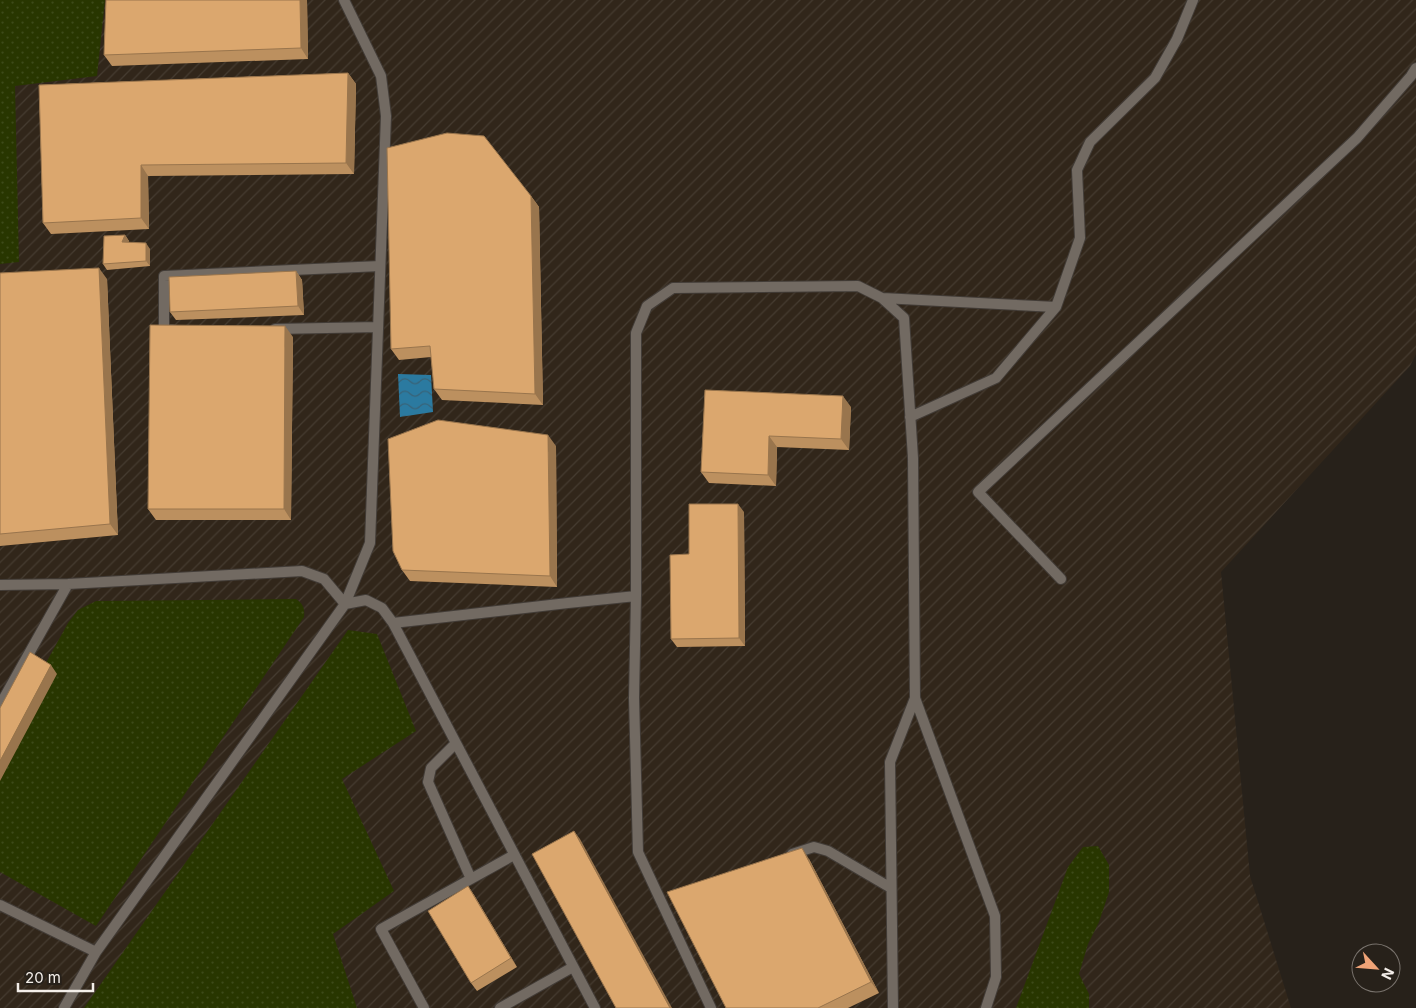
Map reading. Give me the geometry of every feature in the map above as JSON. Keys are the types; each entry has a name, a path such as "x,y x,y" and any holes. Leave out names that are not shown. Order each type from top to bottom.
{"lane":[{"path":"64,1008 96,952 345,604 370,543 386,116 381,76 344,0"},
{"path":"910,417 996,378 1056,307 1080,238 1077,170 1090,142 1155,78 1178,39 1193,0"},
{"path":"1061,579 978,492 1357,138 1416,68"},
{"path":"183,330 164,330 164,276 380,266"},
{"path":"711,1008 665,898 638,852 634,698 636,333 647,306 673,288 858,286 882,298 904,318 913,458 915,698 995,916 996,977 986,1008"},
{"path":"882,298 1056,307"},
{"path":"261,329 378,328"},
{"path":"0,585 68,584 302,571 324,579 345,604"},
{"path":"0,706 68,584"},
{"path":"393,624 568,602 636,596"},
{"path":"345,604 366,600 382,608 393,624 594,1008"},
{"path":"893,1008 890,762 915,698"},
{"path":"456,743 431,768 428,782 471,879"},
{"path":"778,859 814,847 828,851 892,888"},
{"path":"424,1008 381,929 514,855"},
{"path":"0,905 96,952"},
{"path":"500,1008 573,967"}],"shaded area":[{"path":"0,0 1416,0 1416,354 1410,366 1221,572 1250,876 1291,1008 0,1008"}],"green space":[{"path":"0,0 105,0 97,76 15,86 19,262 0,264"},
{"path":"296,599 303,606 304,617 96,926 0,872 0,746 68,623 78,610 96,601"},
{"path":"348,630 377,634 416,731 342,779 394,891 333,934 357,1008 84,1008"},
{"path":"1098,846 1109,865 1109,892 1099,922 1088,944 1079,974 1089,994 1089,1008 1016,1008 1068,867 1083,847"}],"water":[{"path":"398,374 431,375 433,412 400,417"}],"building":[{"path":"106,0 300,0 301,48 104,55"},
{"path":"348,73 346,163 141,165 141,218 43,223 39,85"},
{"path":"447,133 484,136 531,196 535,394 434,389 430,346 391,349 387,148"},
{"path":"125,235 122,242 146,243 146,261 103,264 104,236"},
{"path":"99,268 110,524 0,534 0,273"},
{"path":"296,271 298,306 170,312 169,277"},
{"path":"150,325 285,326 284,509 148,509"},
{"path":"705,390 843,396 841,439 769,436 768,475 701,472"},
{"path":"438,420 548,435 550,576 402,570 393,551 388,439"},
{"path":"689,504 738,504 739,638 671,639 670,555 689,554"},
{"path":"30,652 51,665 0,761 0,708"},
{"path":"574,831 670,1008 616,1008 532,854"},
{"path":"802,848 871,982 818,1008 726,1008 667,892"},
{"path":"468,886 511,958 471,983 428,911"}]}
